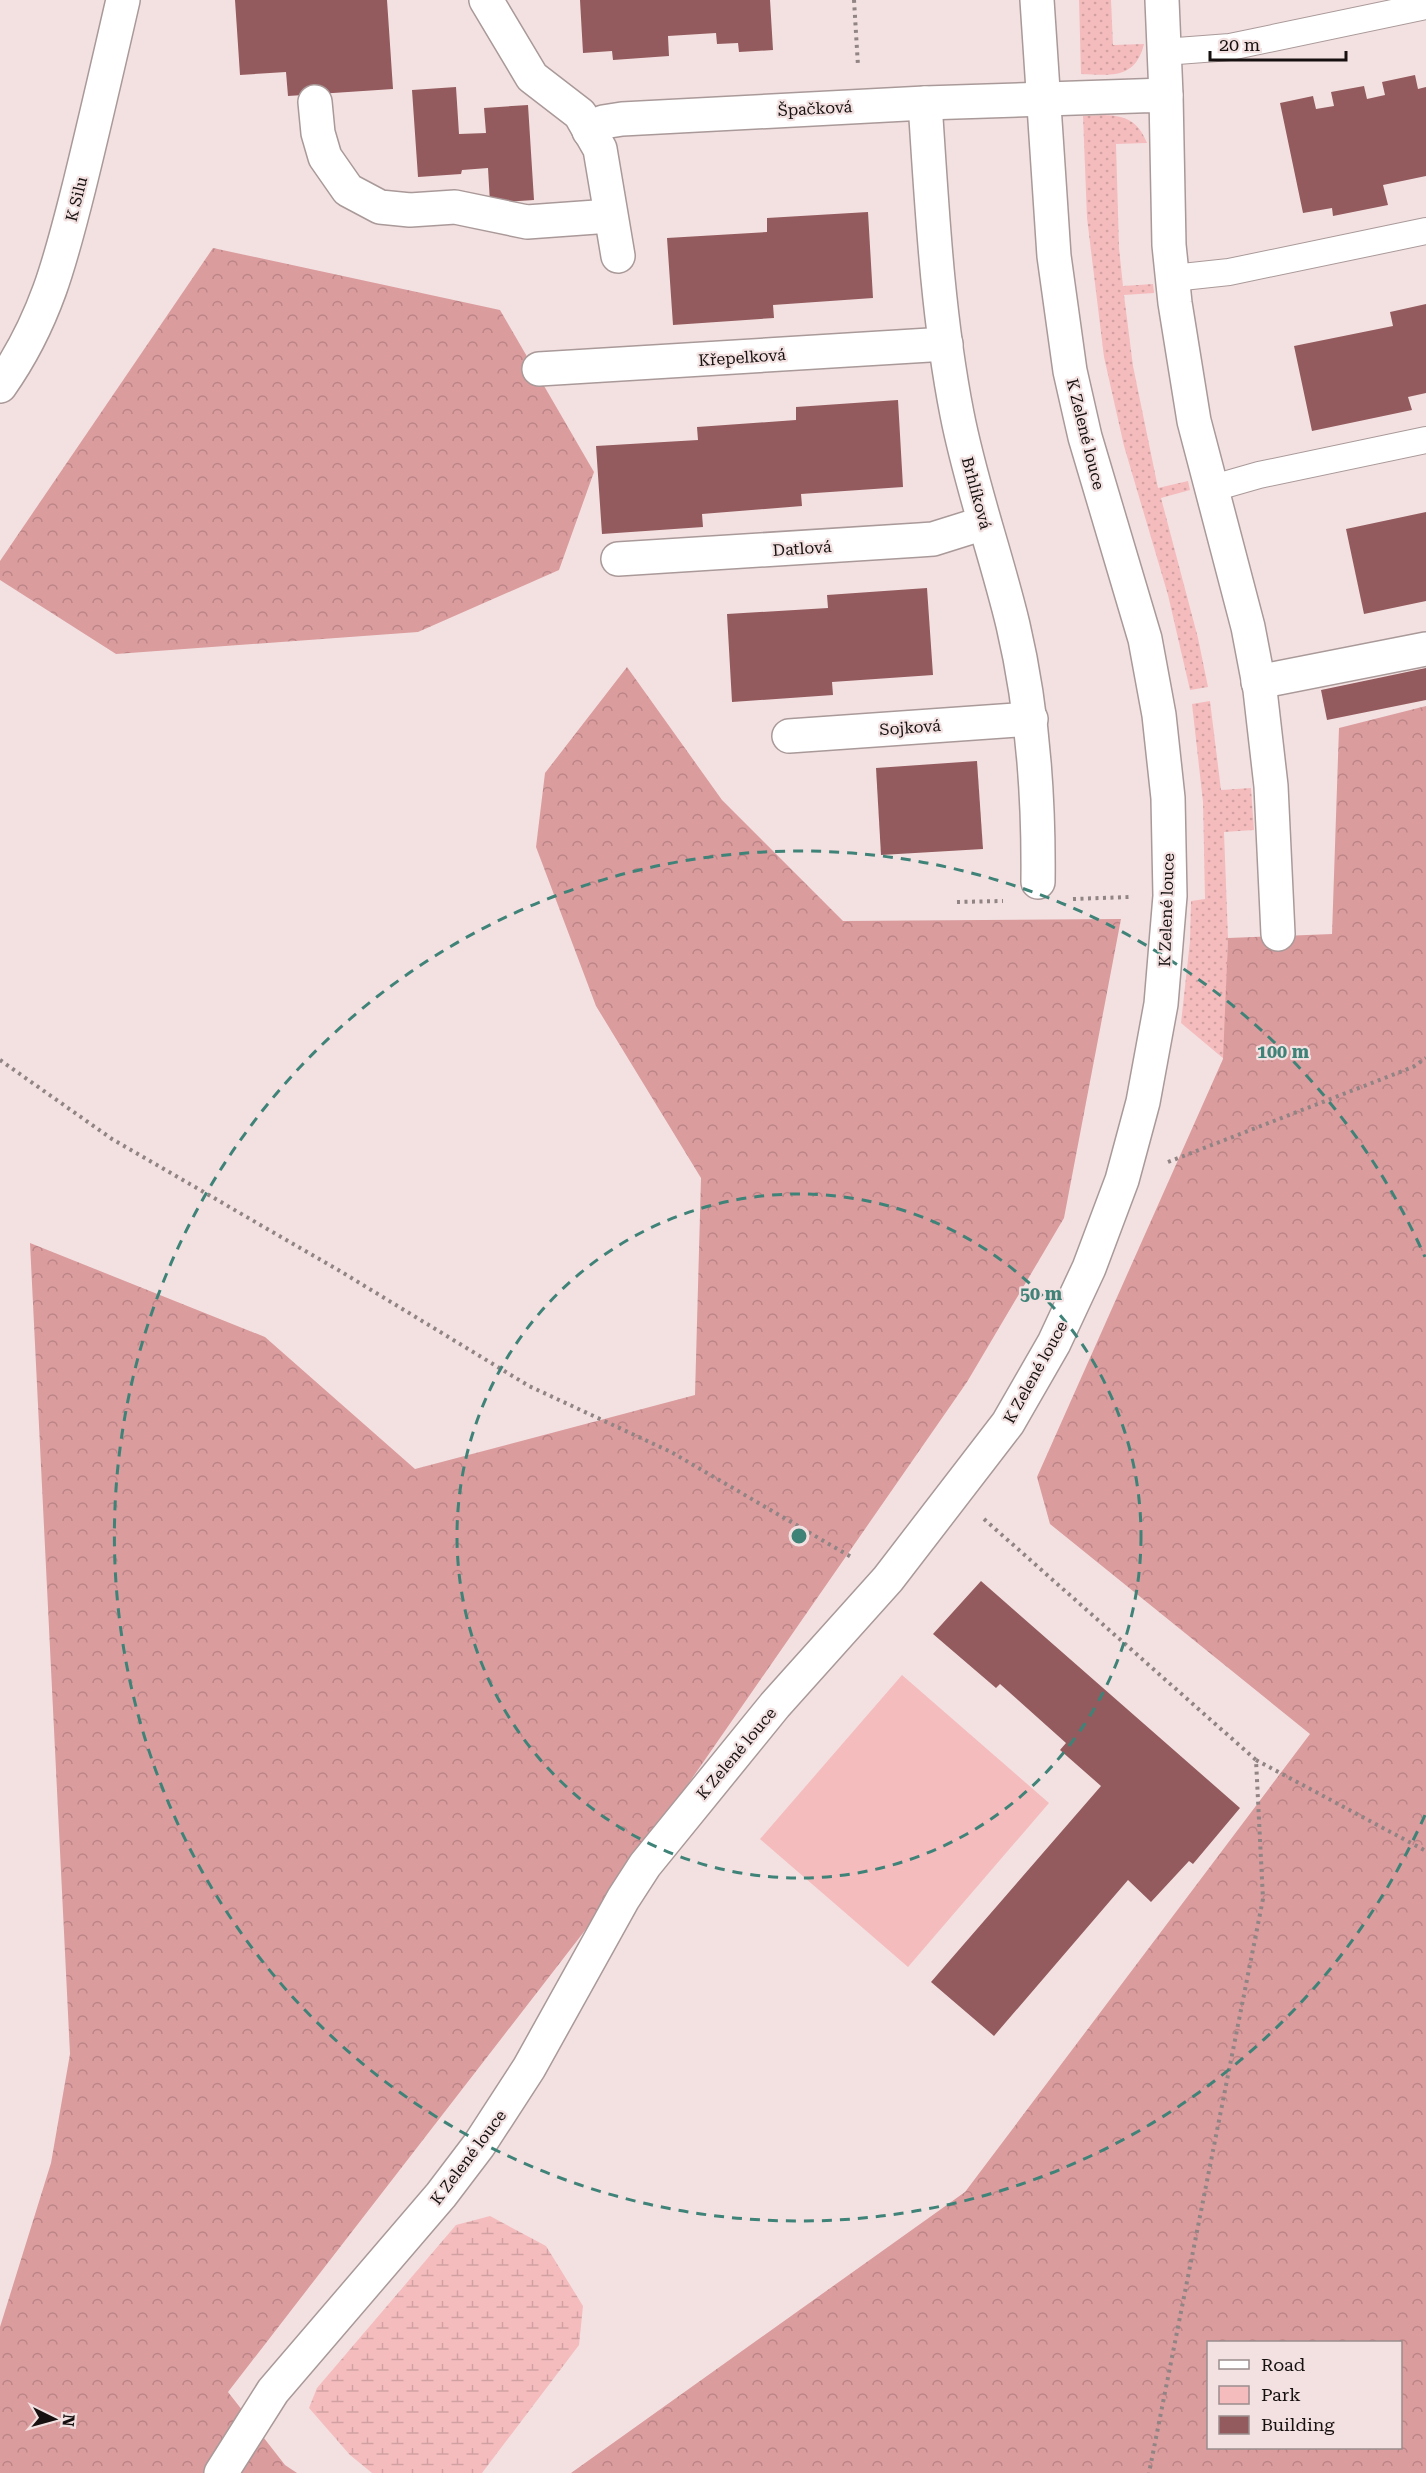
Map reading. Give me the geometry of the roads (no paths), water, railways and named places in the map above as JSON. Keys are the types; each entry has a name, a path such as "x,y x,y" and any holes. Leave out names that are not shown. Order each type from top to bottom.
{"street":[{"name":"K Silu","path":"0,386 20,358 49,297 72,216 123,0"},
{"path":"486,0 532,77 580,114 600,149 618,256"},
{"name":"K Zelené louce","path":"221,2473 273,2391 434,2204 479,2145 524,2077 623,1899 645,1865 775,1705 888,1579 1008,1423 1054,1343 1089,1268 1122,1180 1143,1102 1161,1004 1170,896 1168,798 1159,715 1145,639 1088,448 1070,371 1054,256 1037,0"},
{"path":"1162,0 1169,245 1182,358 1210,489 1248,627 1258,682 1271,786 1278,934"},
{"name":"Špačková","path":"589,131 603,122 622,119 925,103 1166,95"},
{"path":"315,102 318,133 325,157 348,190 380,207 410,210 455,207 527,222 610,216"},
{"name":"Brhlíková","path":"925,103 946,344 957,413 984,523 1013,625 1031,719 1037,791 1038,882"},
{"name":"Křepelková","path":"539,369 946,344"},
{"name":"Datlová","path":"618,559 933,539 984,523"},
{"path":"1258,682 1426,650"},
{"name":"Sojková","path":"789,736 1031,719"}],"lane":[{"path":"1164,52 1230,47 1426,6"},
{"path":"1173,278 1229,272 1426,231"},
{"path":"1210,489 1258,475 1426,440"}]}
